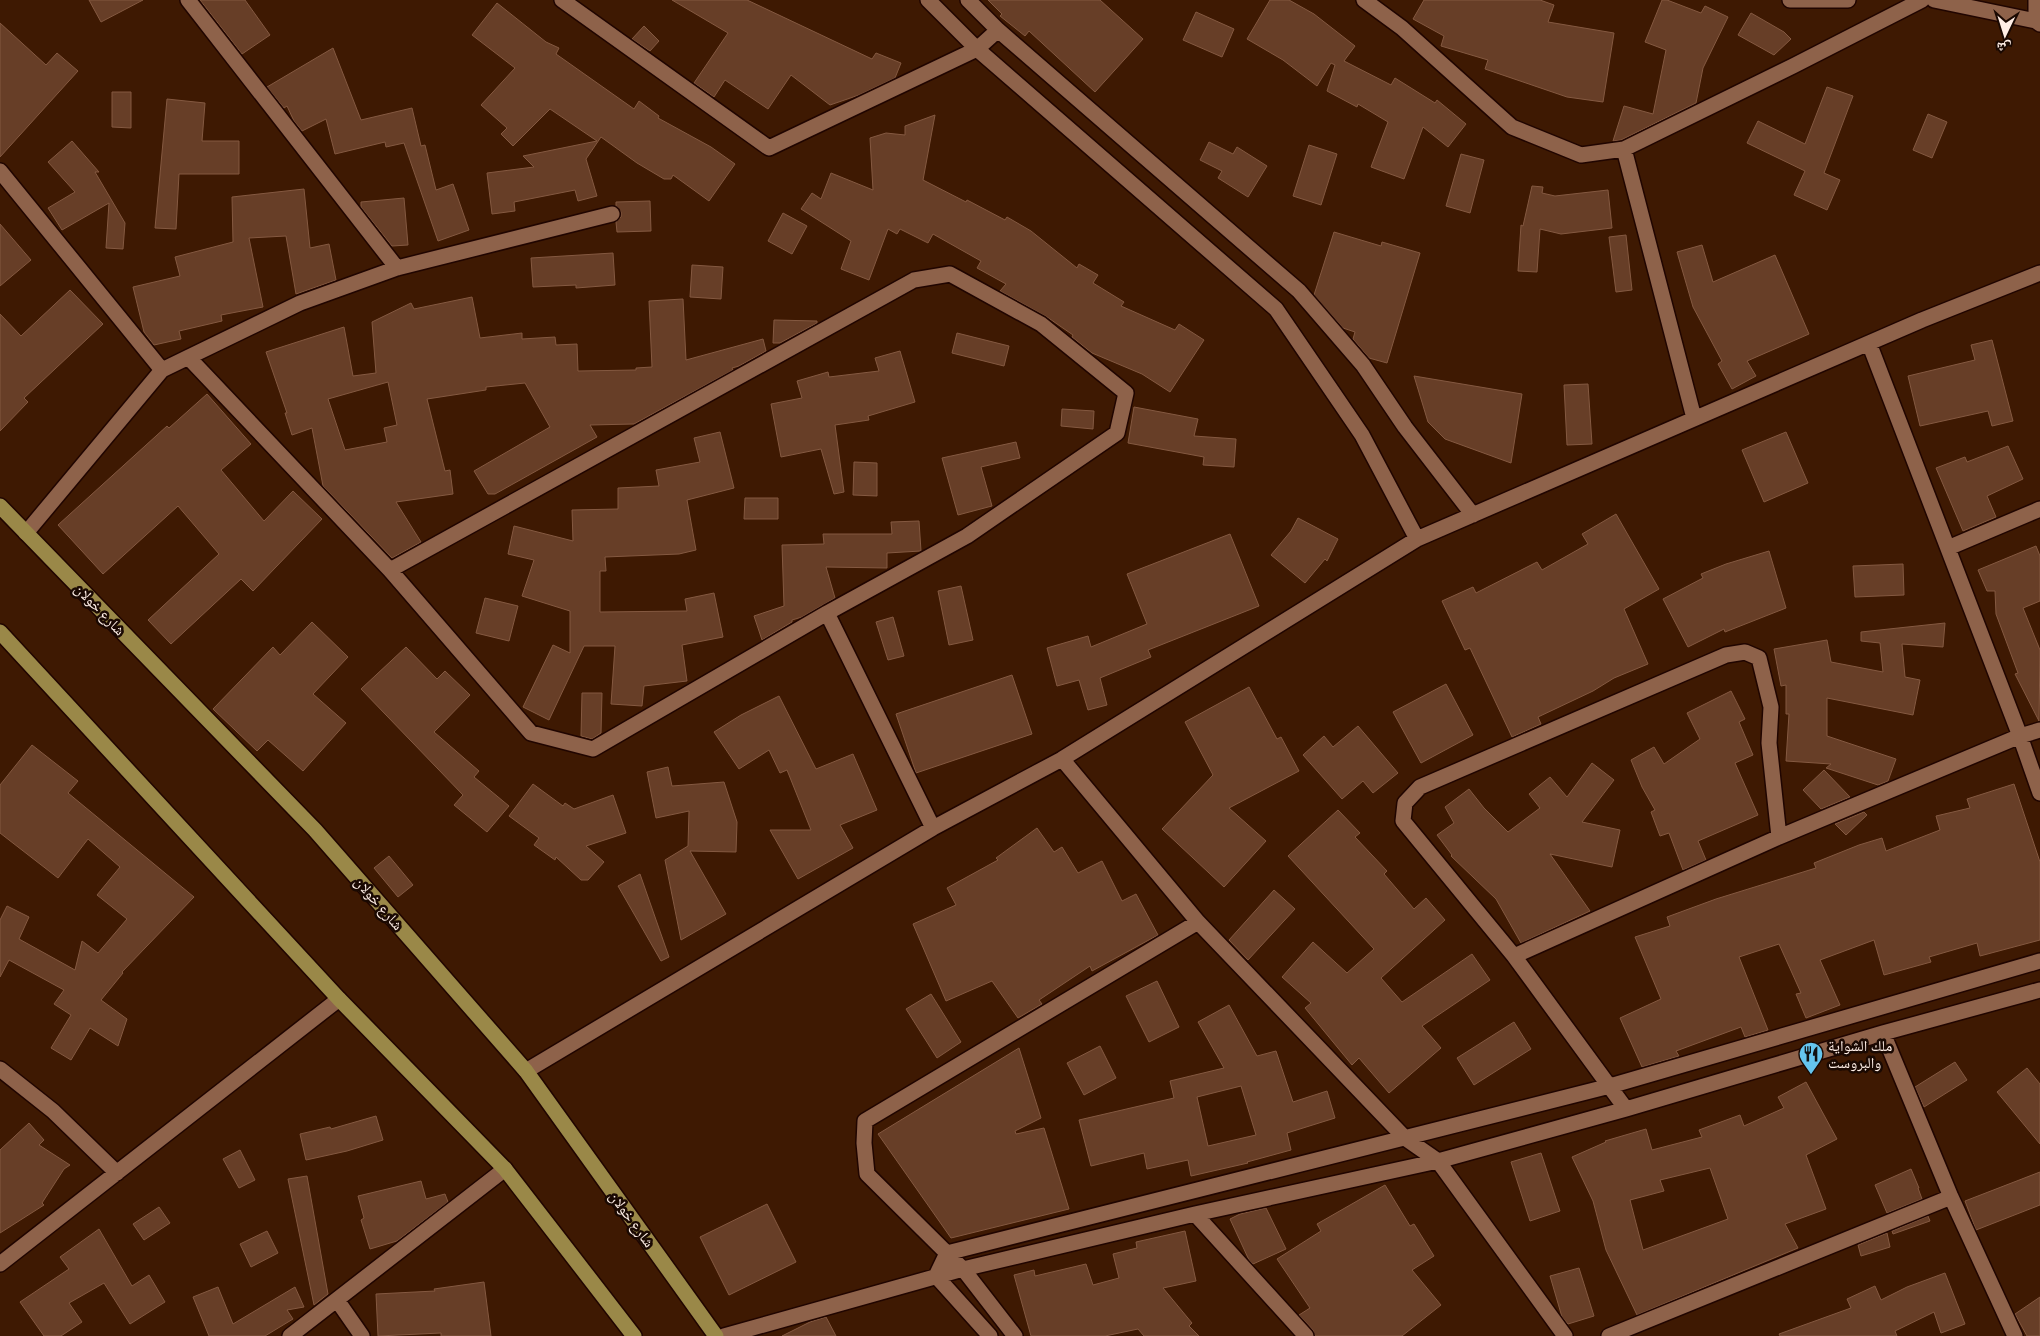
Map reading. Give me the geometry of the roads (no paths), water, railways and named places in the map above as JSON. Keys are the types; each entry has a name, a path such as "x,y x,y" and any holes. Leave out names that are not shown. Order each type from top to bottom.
{"main road":[{"name":"شارع خولان","path":"0,506 315,830 526,1071 716,1336"},
{"path":"0,632 339,999 506,1169 634,1336"}],"street":[{"path":"188,0 397,268"},
{"path":"562,0 769,148 977,49 998,30"},
{"path":"928,0 977,49 1276,309 1362,435 1417,539"},
{"path":"968,0 998,30 1299,291 1363,366 1404,427 1473,515"},
{"path":"1364,0 1402,28 1512,127 1581,155 1624,150 1922,0"},
{"path":"1790,0 1848,0"},
{"path":"1934,0 2038,23 2036,0"},
{"path":"1624,150 1694,418"},
{"path":"0,171 162,370"},
{"path":"26,534 162,370 300,303 397,268 612,214"},
{"path":"526,1071 933,828 1062,759 1417,539 1694,418 2040,273"},
{"path":"189,358 390,570 530,733 593,749 827,613 967,536 1117,433 1126,392 1041,324 950,274 914,280 390,570"},
{"path":"1870,343 2040,793"},
{"path":"1948,548 2040,509"},
{"path":"827,613 933,828"},
{"path":"1626,1109 1514,956 1403,822 1405,803 1420,787 1726,655 1745,652 1759,658 1770,707 1769,743 1779,837"},
{"path":"1514,956 1779,837 2020,736 2040,730"},
{"path":"1062,759 1198,922 1405,1138 1438,1161 1565,1336"},
{"path":"1015,1336 948,1252 867,1174 864,1143 865,1122 1198,922"},
{"path":"936,1276 948,1252 1610,1086 2040,961"},
{"path":"724,1336 963,1269 1195,1214 1438,1161 1626,1109 1883,1033 2040,990"},
{"path":"0,1264 339,999"},
{"path":"1883,1033 1951,1197 2015,1336"},
{"path":"0,1069 53,1111 117,1173"},
{"path":"290,1336 506,1169"},
{"path":"1609,1336 1951,1197"},
{"path":"1195,1214 1306,1336"},
{"path":"936,1276 990,1336"},
{"path":"337,1300 362,1336"}],"place":[{"name":"ملك الشواية والبروست","path":"1811,1075"}]}
